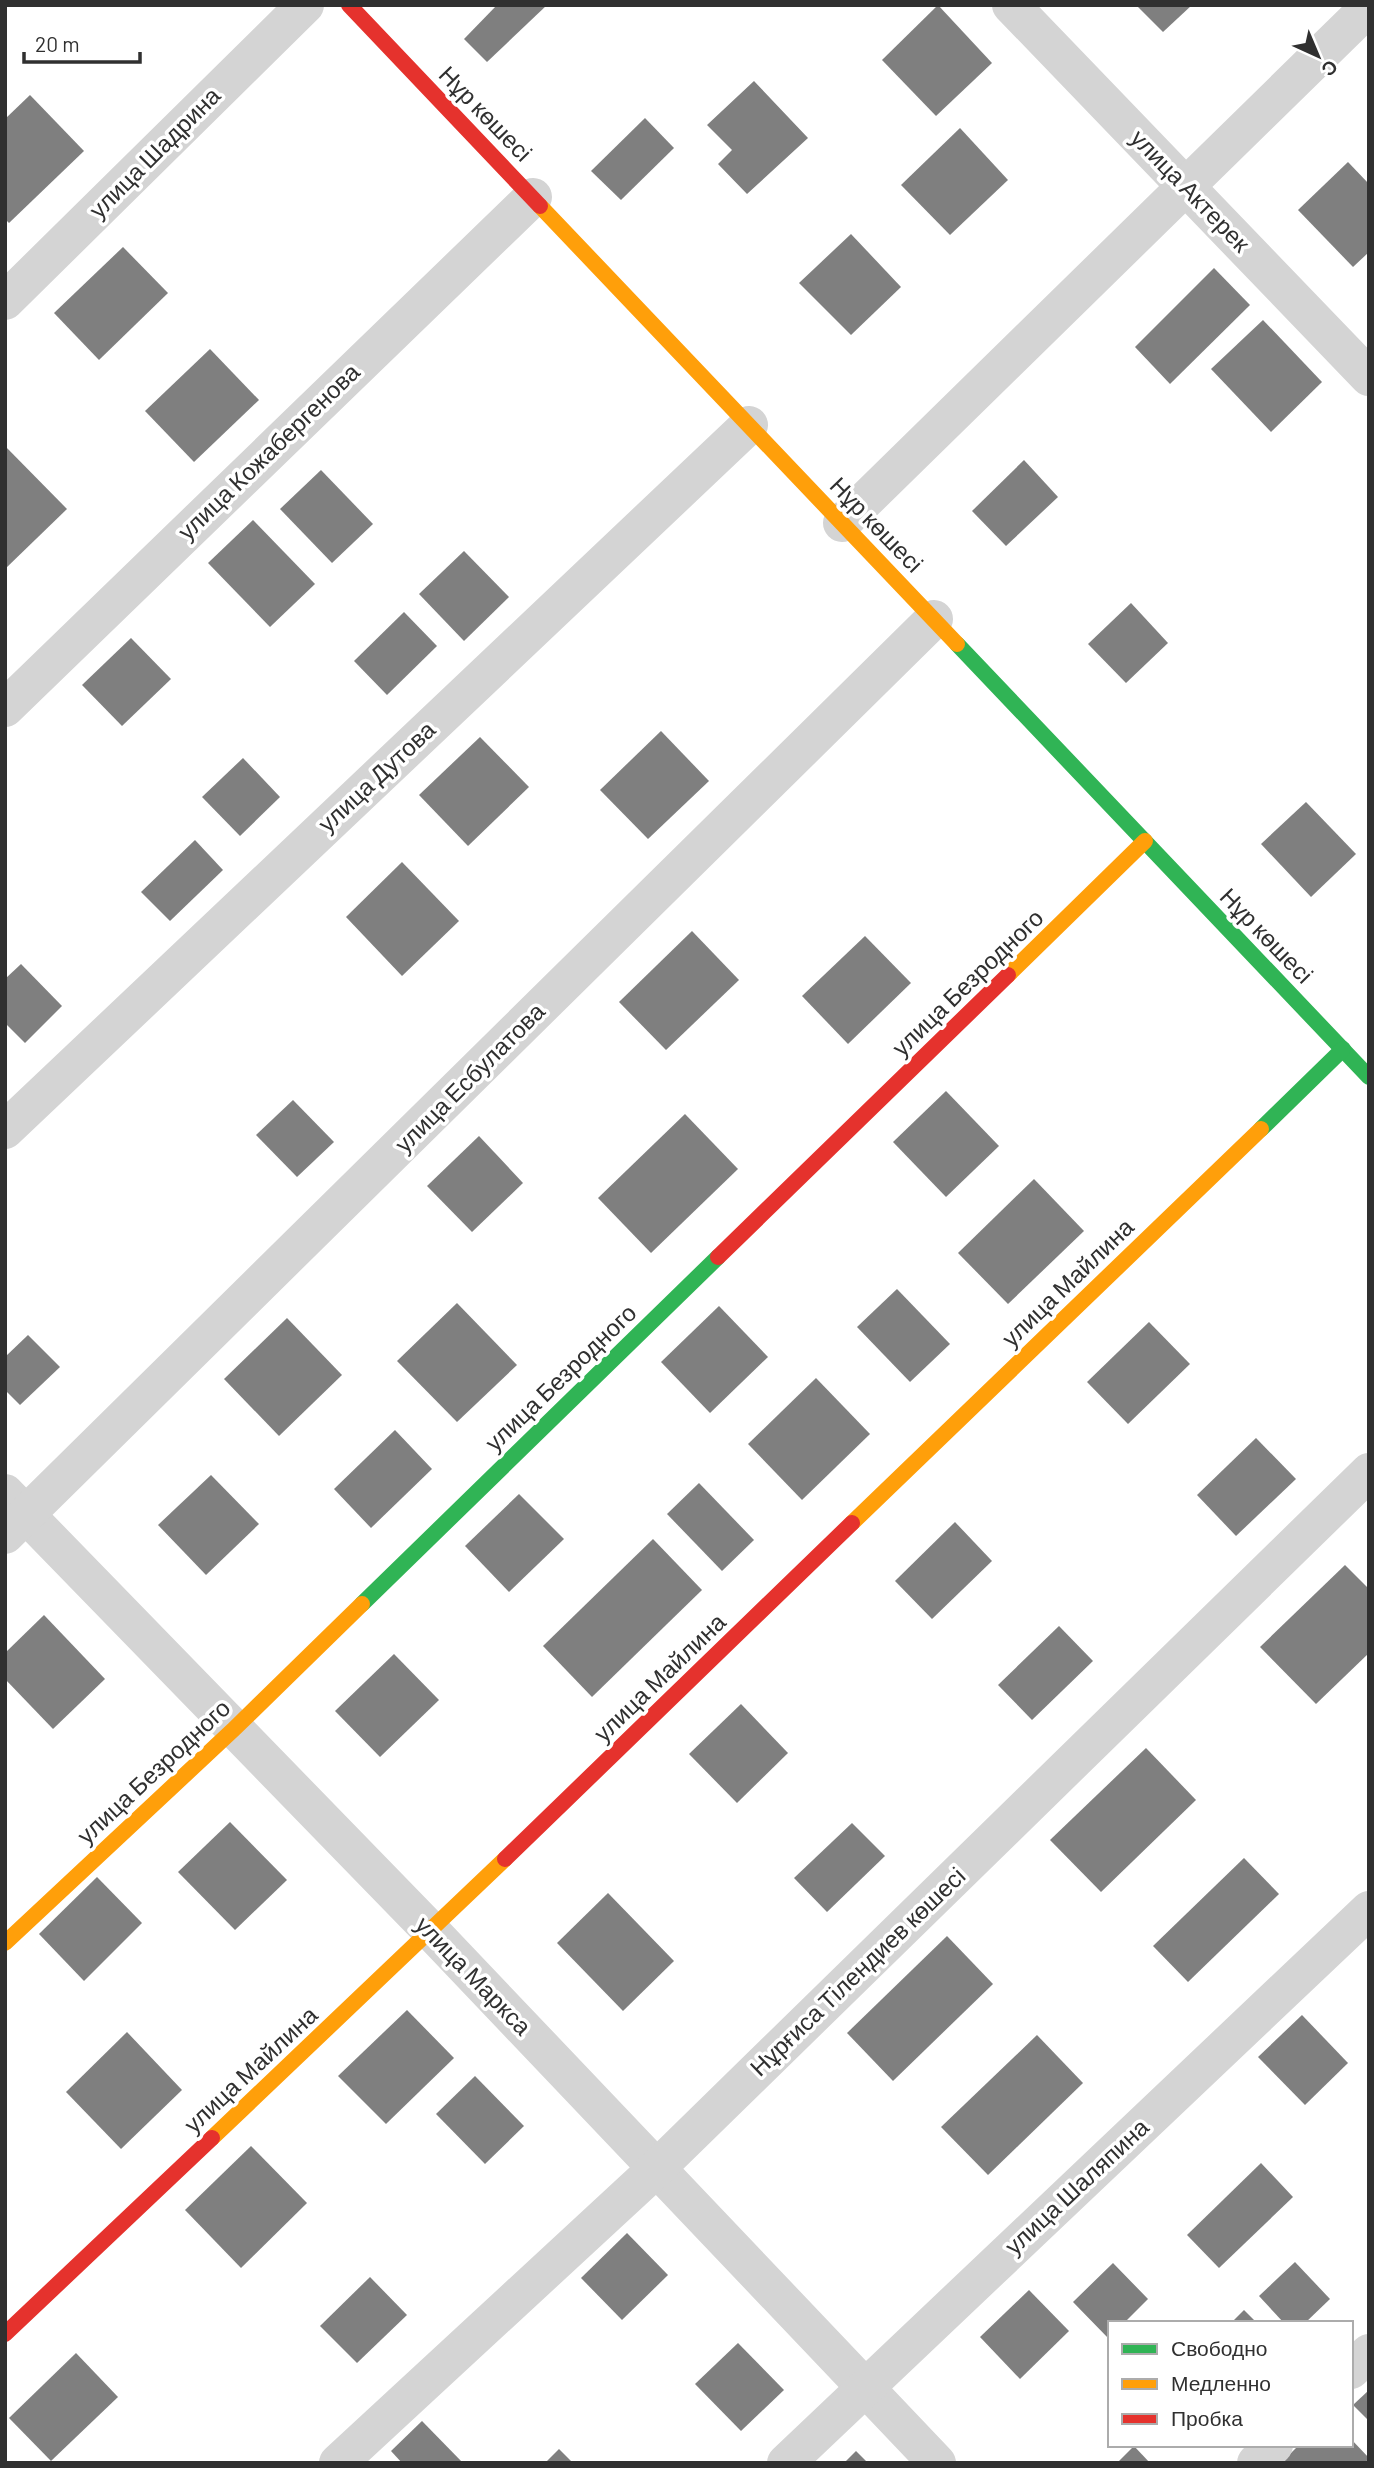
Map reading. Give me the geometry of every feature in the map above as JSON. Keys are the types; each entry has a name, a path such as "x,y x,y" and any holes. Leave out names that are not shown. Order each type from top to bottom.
{"street":[{"name":"улица Шадрина","path":"5,301 305,5"},
{"name":"Нұр көшесі","path":"349,5 1369,1077"},
{"name":"улица Актерек","path":"1011,5 1369,377"},
{"path":"842,523 1369,7"},
{"name":"улица Кожабергенова","path":"5,708 533,197"},
{"name":"улица Дутова","path":"5,1130 750,425"},
{"name":"улица Есбулатова","path":"12,1514 934,619"},
{"name":"улица Безродного","path":"5,1943 234,1728 1145,841"},
{"name":"улица Майлина","path":"5,2334 431,1931 1343,1049"},
{"name":"Нұрғиса Тілендиев көшесі","path":"338,2463 656,2169 1369,1472"},
{"name":"улица Маркса","path":"12,1514 234,1728 937,2463"},
{"name":"улица Шаляпина","path":"786,2463 1369,1910"},
{"path":"1353,2368 1369,2353"},
{"path":"1256,2463 1272,2447"}],"building":[{"path":"497,5 547,5 487,62 464,39"},
{"path":"938,5 992,63 936,116 882,60"},
{"path":"1136,5 1192,5 1163,32"},
{"path":"754,81 808,138 747,194 718,164 732,150 707,125"},
{"path":"30,95 84,151 9,223 5,219 5,119"},
{"path":"645,118 674,148 621,200 591,171"},
{"path":"960,128 1008,180 950,235 901,185"},
{"path":"1348,162 1369,184 1369,252 1353,267 1298,210"},
{"path":"851,234 901,287 851,335 799,283"},
{"path":"123,247 168,293 99,360 54,313"},
{"path":"1214,268 1250,305 1170,384 1135,347"},
{"path":"1263,320 1322,382 1271,432 1211,369"},
{"path":"210,349 259,400 194,462 145,411"},
{"path":"5,446 67,509 5,569"},
{"path":"1024,460 1058,497 1006,546 972,511"},
{"path":"321,470 373,524 332,563 280,509"},
{"path":"253,520 315,584 270,627 208,563"},
{"path":"464,551 509,597 464,641 419,594"},
{"path":"1131,603 1168,643 1126,683 1088,644"},
{"path":"404,612 437,646 387,695 354,661"},
{"path":"131,638 171,679 122,726 82,685"},
{"path":"661,731 709,781 648,839 600,790"},
{"path":"480,737 529,787 468,846 419,795"},
{"path":"243,758 280,797 240,836 202,797"},
{"path":"1306,802 1356,854 1311,897 1261,844"},
{"path":"195,840 223,870 170,921 141,892"},
{"path":"402,862 459,921 402,976 346,917"},
{"path":"692,931 739,980 666,1050 619,1002"},
{"path":"865,936 911,983 848,1044 802,996"},
{"path":"21,964 62,1006 25,1043 5,1023 5,979"},
{"path":"946,1091 999,1146 946,1197 893,1142"},
{"path":"293,1100 334,1142 297,1177 256,1135"},
{"path":"685,1114 738,1169 651,1253 598,1198"},
{"path":"479,1136 523,1183 472,1232 427,1186"},
{"path":"1034,1179 1084,1231 1008,1304 958,1253"},
{"path":"897,1289 950,1344 910,1382 857,1327"},
{"path":"457,1303 517,1365 457,1422 397,1361"},
{"path":"719,1306 768,1357 710,1413 661,1362"},
{"path":"287,1318 342,1375 279,1436 224,1379"},
{"path":"1149,1322 1190,1364 1128,1424 1087,1382"},
{"path":"28,1335 60,1367 20,1405 5,1390 5,1357"},
{"path":"816,1378 870,1434 802,1500 748,1444"},
{"path":"395,1430 432,1469 371,1528 334,1489"},
{"path":"1256,1438 1296,1479 1236,1536 1197,1495"},
{"path":"211,1475 259,1524 206,1575 158,1525"},
{"path":"699,1483 754,1540 722,1571 667,1514"},
{"path":"519,1494 564,1539 509,1592 465,1546"},
{"path":"955,1522 992,1561 932,1619 895,1581"},
{"path":"653,1539 702,1590 592,1697 543,1646"},
{"path":"1345,1565 1369,1589 1369,1653 1316,1704 1260,1647"},
{"path":"44,1615 105,1679 53,1729 5,1679 5,1653"},
{"path":"1059,1626 1093,1661 1032,1720 998,1685"},
{"path":"394,1654 439,1700 380,1757 335,1711"},
{"path":"741,1704 788,1753 737,1803 689,1754"},
{"path":"1146,1748 1196,1800 1101,1892 1050,1840"},
{"path":"230,1822 287,1880 235,1930 178,1872"},
{"path":"852,1823 885,1856 827,1912 794,1878"},
{"path":"1244,1858 1279,1894 1188,1982 1153,1946"},
{"path":"97,1877 142,1923 84,1981 39,1934"},
{"path":"608,1893 674,1961 623,2011 557,1943"},
{"path":"947,1936 993,1984 893,2081 847,2033"},
{"path":"407,2010 454,2058 386,2124 338,2076"},
{"path":"1302,2015 1348,2063 1305,2105 1258,2057"},
{"path":"127,2032 182,2090 121,2149 66,2092"},
{"path":"1037,2035 1083,2083 988,2175 941,2127"},
{"path":"475,2076 524,2126 485,2164 436,2114"},
{"path":"251,2146 307,2203 241,2268 185,2210"},
{"path":"1261,2163 1293,2197 1219,2268 1187,2235"},
{"path":"627,2233 668,2275 622,2320 581,2278"},
{"path":"1295,2262 1330,2299 1307,2321 1282,2321 1259,2296"},
{"path":"1113,2263 1148,2299 1126,2321 1108,2321 1108,2338 1073,2302"},
{"path":"370,2277 407,2315 357,2363 320,2326"},
{"path":"1029,2290 1069,2331 1020,2379 980,2337"},
{"path":"1244,2310 1255,2321 1233,2321"},
{"path":"738,2343 784,2390 741,2431 695,2384"},
{"path":"76,2353 118,2397 51,2461 9,2418"},
{"path":"1369,2390 1369,2421 1353,2405"},
{"path":"422,2421 463,2463 402,2463 391,2451"},
{"path":"1353,2441 1369,2458 1365,2463 1281,2463 1297,2447 1353,2447"},
{"path":"1135,2447 1150,2463 1117,2463"},
{"path":"559,2449 573,2463 545,2463"},
{"path":"856,2451 868,2463 844,2463"}],"traffic: fast":[{"path":"957,644 1369,1077"},
{"path":"1261,1129 1343,1049"},
{"path":"362,1604 718,1257"}],"traffic: slow":[{"path":"540,206 957,644"},
{"path":"1008,975 1145,841"},
{"path":"852,1523 1261,1129"},
{"path":"5,1943 234,1729 362,1604"},
{"path":"212,2138 505,1859"}],"traffic: jam":[{"path":"349,5 540,206"},
{"path":"718,1257 1008,975"},
{"path":"505,1859 852,1523"},
{"path":"5,2334 212,2138"}]}
